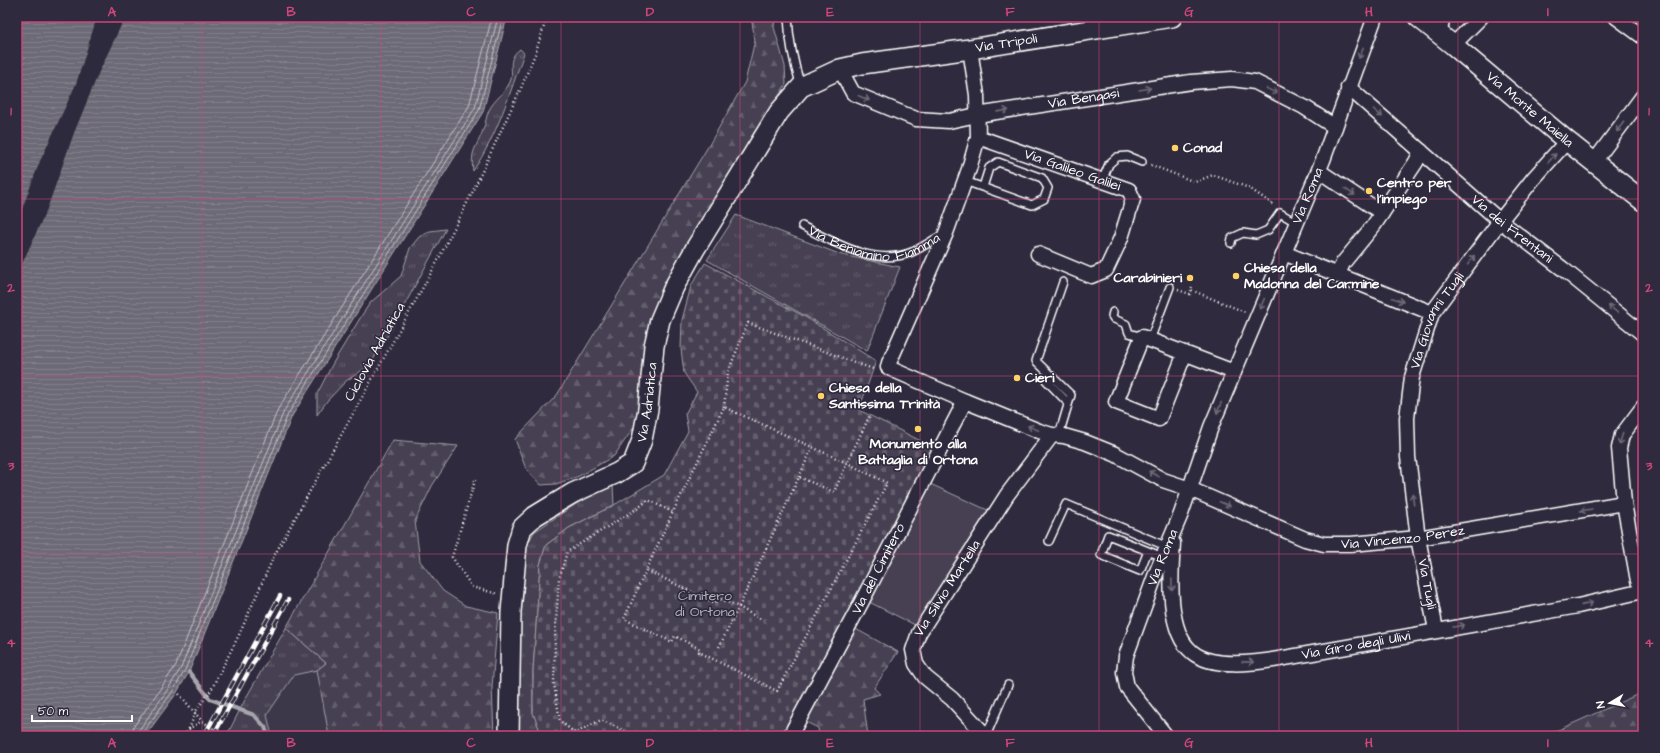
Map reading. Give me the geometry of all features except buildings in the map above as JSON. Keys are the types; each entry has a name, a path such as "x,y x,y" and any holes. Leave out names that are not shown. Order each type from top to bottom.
{"main road":[{"name":"Via Tripoli","path":"840,69 862,64 970,49 1172,17"},
{"name":"Via Monte Maiella","path":"1418,17 1567,141 1643,201"},
{"name":"Via Adriatica","path":"509,736 512,598 517,545 522,528 535,516 547,508 574,493 617,473 632,463 642,440 648,409 654,346 658,326 674,287 779,112 801,87 840,69"}],"street":[{"name":"Via Roma","path":"1166,736 1138,703 1127,687 1124,672 1126,656 1190,489 1211,427 1319,170 1348,87 1375,17"},
{"path":"1448,41 1481,17"},
{"path":"1616,17 1643,36"},
{"name":"Via Beniamino Fiamma","path":"965,401 898,372 888,366 946,232 965,181 978,137 977,95 970,49"},
{"name":"Via Bengasi","path":"840,69 853,93 916,119 949,121 977,115 1191,82 1232,79 1255,82 1304,107 1335,127"},
{"name":"Via dei Frentani","path":"1348,87 1500,220 1643,334"},
{"path":"1594,162 1643,96"},
{"name":"Via Galileo Galilei","path":"978,137 1129,190 1133,198 1121,238 1106,270 1091,276 1038,254"},
{"name":"Via Giovanni Tugli","path":"1418,538 1408,457 1407,418 1412,377 1432,314 1500,220 1533,179 1567,141"},
{"path":"1338,276 1343,263 1374,225 1421,151"},
{"path":"1319,170 1382,213"},
{"path":"1284,253 1432,314"},
{"path":"1185,353 1159,419 1116,402 1146,338 1185,353 1234,372"},
{"path":"965,401 1055,435 1086,442 1115,454 1163,480 1190,489"},
{"name":"Via del Cimitero","path":"790,736 861,603 965,401"},
{"path":"1640,586 1624,503 1619,448 1622,435 1643,407"},
{"name":"Via Silvio Martella","path":"986,736 952,699 926,677 916,664 913,650 919,633 1004,499 1055,435"},
{"name":"Via Vincenzo Perez","path":"1190,489 1304,539 1324,544 1351,544 1418,538 1624,503"},
{"name":"Via Giro degli Ulivi","path":"1174,532 1172,587 1177,625 1181,638 1192,652 1208,660 1222,663 1255,663 1578,606 1640,586"},
{"name":"Via Tugli","path":"1418,538 1436,630"}],"lane":[{"path":"788,17 794,66 801,87"},
{"path":"1446,17 1448,41"},
{"path":"1102,181 1109,164 1117,156 1127,156 1142,162"},
{"path":"965,181 1032,206 1044,199 1048,188 1042,178 998,162 989,168 983,187"},
{"path":"1230,243 1232,238 1243,233 1256,236 1268,230 1280,213 1297,223"},
{"name":"Via Beniamino Fiamma","path":"802,226 839,245 868,255 893,256 912,252 946,232"},
{"path":"1055,435 1071,395 1036,361 1063,282"},
{"path":"1113,312 1112,316 1114,319 1126,324 1129,333 1146,338 1170,287"},
{"path":"1046,380 1068,403"},
{"path":"1049,541 1066,504 1165,552"},
{"path":"1148,551 1140,571 1101,555 1108,535 1148,551 1165,552"},
{"path":"986,736 1008,685"}],"path":[{"name":"Ciclovia Adriatica","path":"189,729 197,709 210,692 239,635 274,556 335,442 436,264 473,191 535,54 547,17"},
{"path":"1142,162 1195,182 1213,176 1249,188 1276,206 1280,213"},
{"path":"1170,287 1190,294 1192,287"},
{"path":"1191,290 1240,310"},
{"path":"724,407 886,482 777,691 699,652 700,649 675,636 672,642 624,619 673,512 724,407 728,372 748,323 873,369"},
{"path":"798,477 834,492 870,415"},
{"path":"719,647 812,448"},
{"path":"476,480 452,557 472,587 512,598"},
{"path":"636,736 602,720 575,733 560,721 554,684 555,637 559,579 567,552 638,508 648,500 673,512"},
{"path":"646,570 715,603 718,598 739,607 762,620"},
{"path":"179,694 202,721 224,736"},
{"path":"184,736 189,729 202,721"}],"shaded area":[{"path":"317,670 329,736 272,736 267,715 294,675"}],"green space":[{"path":"751,17 775,17 774,27 785,66 786,84 679,260 637,423 614,456 579,476 556,484 541,485 526,469 515,439 557,395 709,145 745,82 755,40"},
{"path":"520,49 524,53 508,99 482,158 473,171 473,153 481,136 488,112 510,82 513,57"},
{"path":"736,215 842,255 900,267 867,351 707,260"},
{"path":"446,229 370,365 346,381 327,401 317,415 317,394 333,363 370,303 401,276 410,248 419,237 430,231"},
{"name":"Cimitero di Ortona","path":"705,263 805,317 876,361 859,410 935,448 783,736 542,736 533,713 533,671 540,565 546,545 569,528 614,505 664,475 688,431 685,414 697,392 684,373 681,349 682,320 691,286"},
{"path":"393,440 458,446 432,486 415,521 420,561 443,591 466,606 498,613 492,687 494,736 329,736 317,670 326,663 286,628"},
{"path":"928,483 992,512 915,625 865,600"},
{"path":"613,485 614,505 569,528 546,545 540,565 533,671 533,712 542,736 513,736 522,554 534,532 576,504"},
{"path":"852,627 898,652 874,688 880,694 863,699 868,736 819,736 818,728 804,721"},
{"path":"286,628 326,663 317,670 294,675 267,715 272,736 230,736 228,733 247,696"},
{"path":"1643,692 1643,736 1545,736"}],"water":[{"path":"17,17 507,17 483,112 292,416 189,672 176,694 145,736 17,736"}],"pier":[{"path":"97,17 125,17 99,72 74,133 47,209 17,275 17,222 40,161 76,84"}],"waterway":[{"path":"189,672 210,699 254,715 265,727 268,736"}],"railway":[{"path":"204,736 280,596"},
{"path":"213,736 288,600"}],"place":[{"name":"Conad","path":"1175,148"},
{"name":"Centro per l'impiego","path":"1369,191"},
{"name":"Chiesa della Madonna del Carmine","path":"1236,276"},
{"name":"Carabinieri","path":"1190,278"},
{"name":"Cieri","path":"1017,378"},
{"name":"Chiesa della Santissima Trinità","path":"821,396"},
{"name":"Monumento alla Battaglia di Ortona","path":"918,429"}]}
